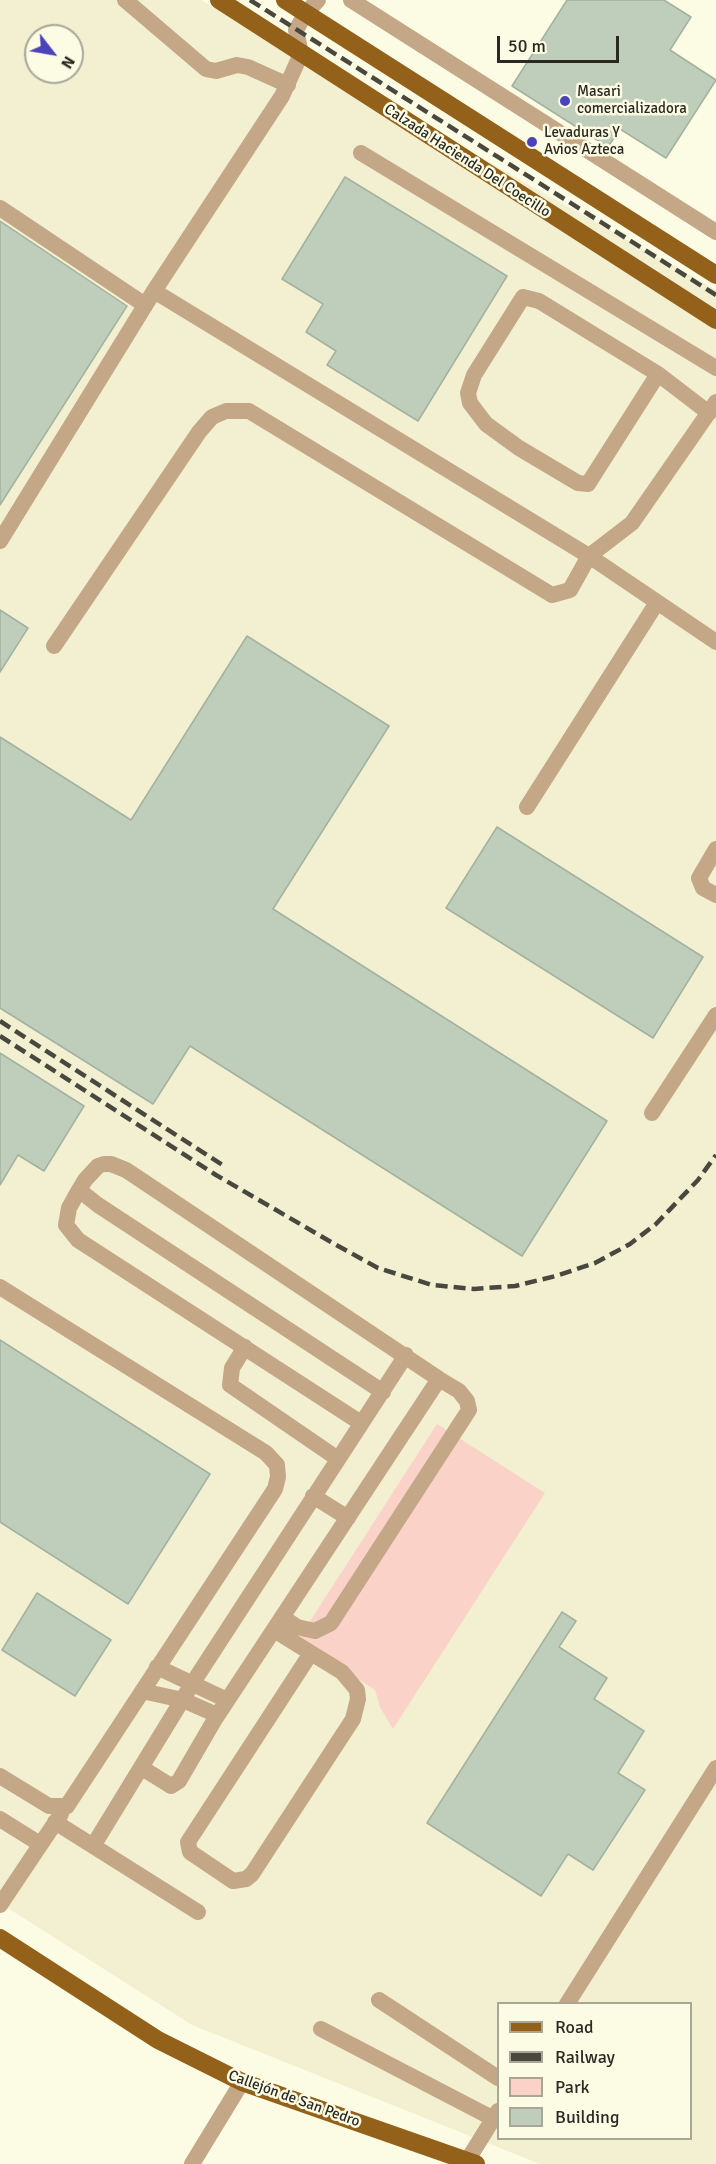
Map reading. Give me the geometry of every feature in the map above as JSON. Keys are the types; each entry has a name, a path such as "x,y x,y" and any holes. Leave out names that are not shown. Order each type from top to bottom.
{"main road":[{"name":"Calzada Hacienda Del Coecillo","path":"219,0 716,320"},
{"path":"285,0 312,7 716,275"},
{"name":"Callejón de San Pedro","path":"0,1938 158,2040 242,2082 471,2162"}],"street":[{"path":"125,0 155,24 189,57 206,69 216,71 237,65 248,67 288,85"},
{"path":"351,0 716,232"},
{"path":"0,541 150,298 288,85 301,54 296,30 312,7"},
{"path":"361,153 716,368"},
{"path":"0,208 590,556 656,604 716,642"},
{"path":"54,646 199,432 212,417 226,411 249,411 552,595 570,590 590,556 632,523 713,408 658,374 539,301 523,297 474,375 468,393 476,414 486,424 536,459 585,485 591,480 658,374"},
{"path":"527,807 656,604"},
{"path":"716,849 699,878 703,888 716,895"},
{"path":"652,1113 716,1016"},
{"path":"278,1624 315,1631 331,1623 469,1410 467,1401 459,1391 406,1355 126,1170 111,1164 98,1166 79,1191 66,1216 66,1225 73,1235 361,1423"},
{"path":"79,1191 382,1392"},
{"path":"0,1287 266,1453 277,1465 278,1477 275,1489 68,1806 2,1895"},
{"path":"245,1347 232,1368 230,1385 338,1459"},
{"path":"93,1846 192,1684 406,1355"},
{"path":"142,1768 171,1786 176,1785 217,1715 439,1379"},
{"path":"313,1496 348,1518"},
{"path":"278,1624 311,1653 342,1672 357,1690 358,1699 353,1719 252,1874 246,1879 233,1881 190,1852 188,1842 311,1653"},
{"path":"157,1667 227,1700"},
{"path":"142,1691 183,1700 217,1715"},
{"path":"568,2002 716,1768"},
{"path":"0,1776 50,1806 68,1806"},
{"path":"0,1819 40,1844"},
{"path":"54,1822 198,1912"},
{"path":"379,2000 497,2077"},
{"path":"321,2029 496,2115 471,2162"},
{"path":"192,2164 242,2082"}],"shaded area":[{"path":"0,0 201,0 716,290 716,2164 540,2164 192,2025 0,1903"}],"green space":[{"path":"437,1424 545,1493 393,1729 380,1707 375,1690 298,1640"}],"building":[{"path":"567,0 664,0 691,17 670,50 716,80 666,158 620,129 608,147 512,86"},
{"path":"345,177 507,276 418,421 327,365 336,351 306,332 323,304 282,279"},
{"path":"0,221 127,306 0,505"},
{"path":"0,610 28,628 0,672"},
{"path":"247,636 389,726 273,909 607,1121 522,1256 190,1046 153,1104 0,1008 0,737 131,820"},
{"path":"497,827 703,957 653,1038 446,908"},
{"path":"0,1053 84,1106 44,1171 18,1155 0,1185"},
{"path":"0,1340 210,1474 128,1604 0,1522"},
{"path":"37,1593 111,1640 75,1696 2,1650"},
{"path":"562,1612 576,1621 559,1647 607,1678 594,1699 644,1731 618,1773 645,1790 593,1870 568,1854 541,1896 427,1823"}],"railway":[{"path":"250,0 716,295"},
{"path":"0,1021 224,1166"},
{"path":"0,1036 216,1175 331,1242 378,1268 432,1285 474,1289 515,1286 595,1263 630,1244 656,1224 698,1180 716,1155"}],"place":[{"name":"Masari comercializadora","path":"565,101"},
{"name":"Levaduras Y Avios Azteca","path":"532,142"}]}
